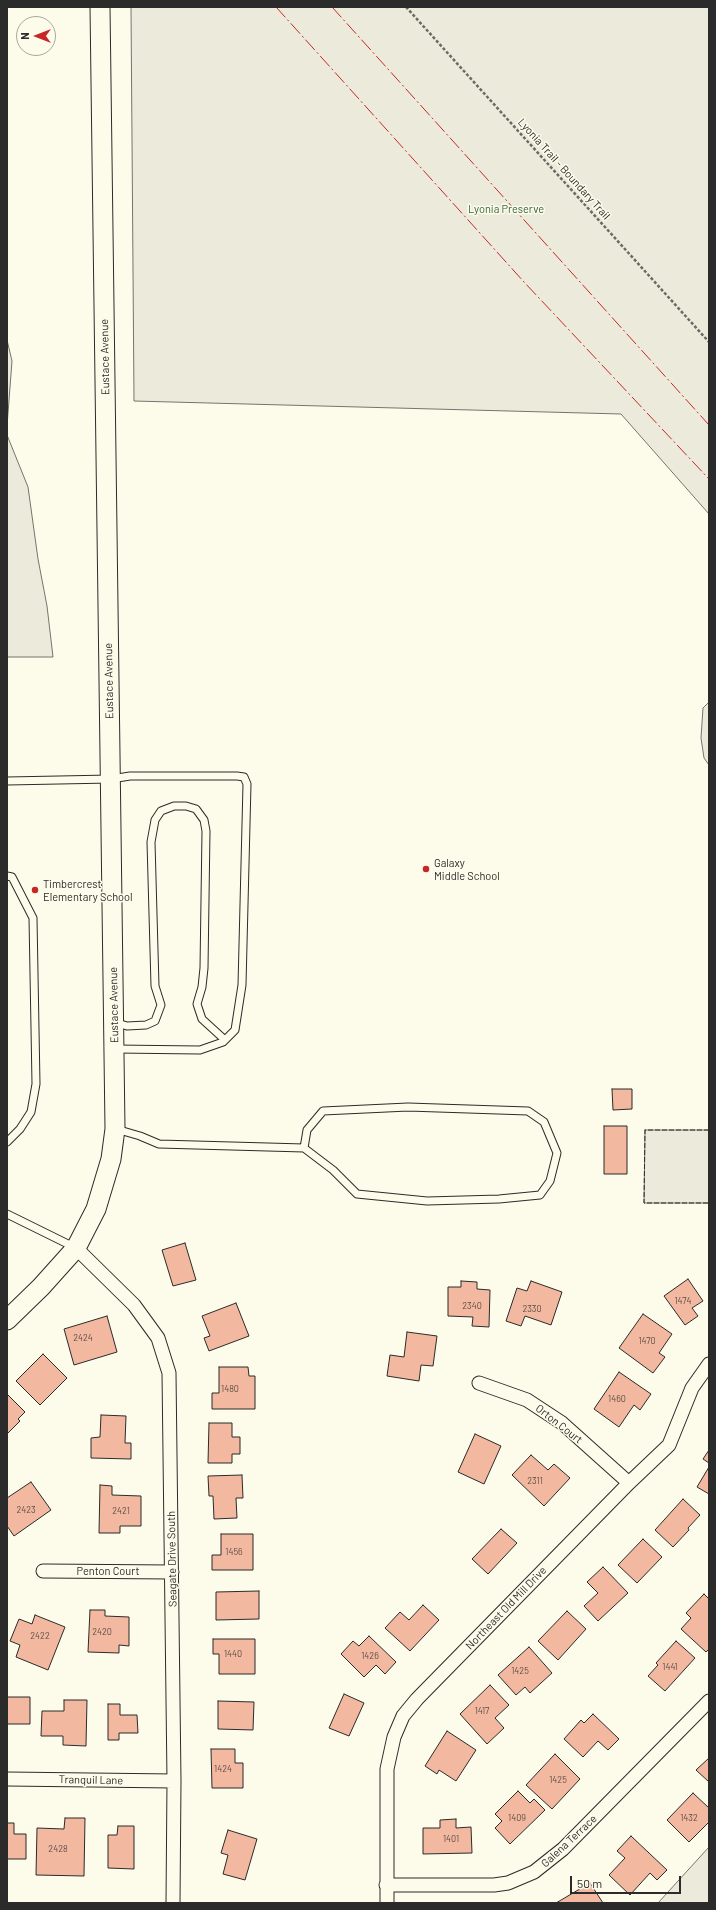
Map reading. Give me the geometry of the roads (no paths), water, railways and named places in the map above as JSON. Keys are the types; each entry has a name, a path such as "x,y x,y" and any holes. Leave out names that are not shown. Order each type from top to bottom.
{"street":[{"name":"Eustace Avenue","path":"7,1320 41,1287 76,1248 96,1209 111,1159 115,1129 100,7"},
{"name":"Seagate Drive South","path":"76,1248 138,1311 158,1338 169,1373 174,1781 173,1903"},
{"name":"Northeast Old Mill Drive","path":"386,1903 387,1769 394,1737 403,1716 417,1699 629,1483 669,1445 692,1388 709,1364"},
{"name":"Orton Court","path":"479,1383 527,1400 556,1419 629,1483"},
{"name":"Penton Court","path":"43,1571 172,1572"},
{"name":"Galena Terrace","path":"386,1885 494,1885 515,1881 534,1872 563,1849 709,1702"},
{"name":"Tranquil Lane","path":"7,1779 174,1781"}],"lane":[{"path":"7,781 111,779 130,776 238,776 244,777 247,784 242,985 234,1030 223,1042 200,1050 114,1049"},
{"path":"114,1022 127,1026 146,1025 155,1021 161,1005 155,986 151,842 155,820 161,811 174,806 186,806 196,809 204,820 206,831 204,968 202,987 197,1004 202,1019 225,1040"},
{"path":"7,876 12,877 33,918 36,1084 31,1112 20,1128 7,1142"},
{"path":"115,1129 140,1136 158,1144 304,1148 333,1170 357,1194 427,1201 499,1199 540,1195 550,1181 557,1153 544,1122 528,1111 408,1107 323,1111 308,1130 304,1148"},
{"path":"7,1214 76,1248"}],"place":[{"name":"Galaxy Middle School","path":"426,869"},
{"name":"Timbercrest Elementary School","path":"35,890"}],"park label":[{"name":"Lyonia Preserve","path":"506,209"}]}
